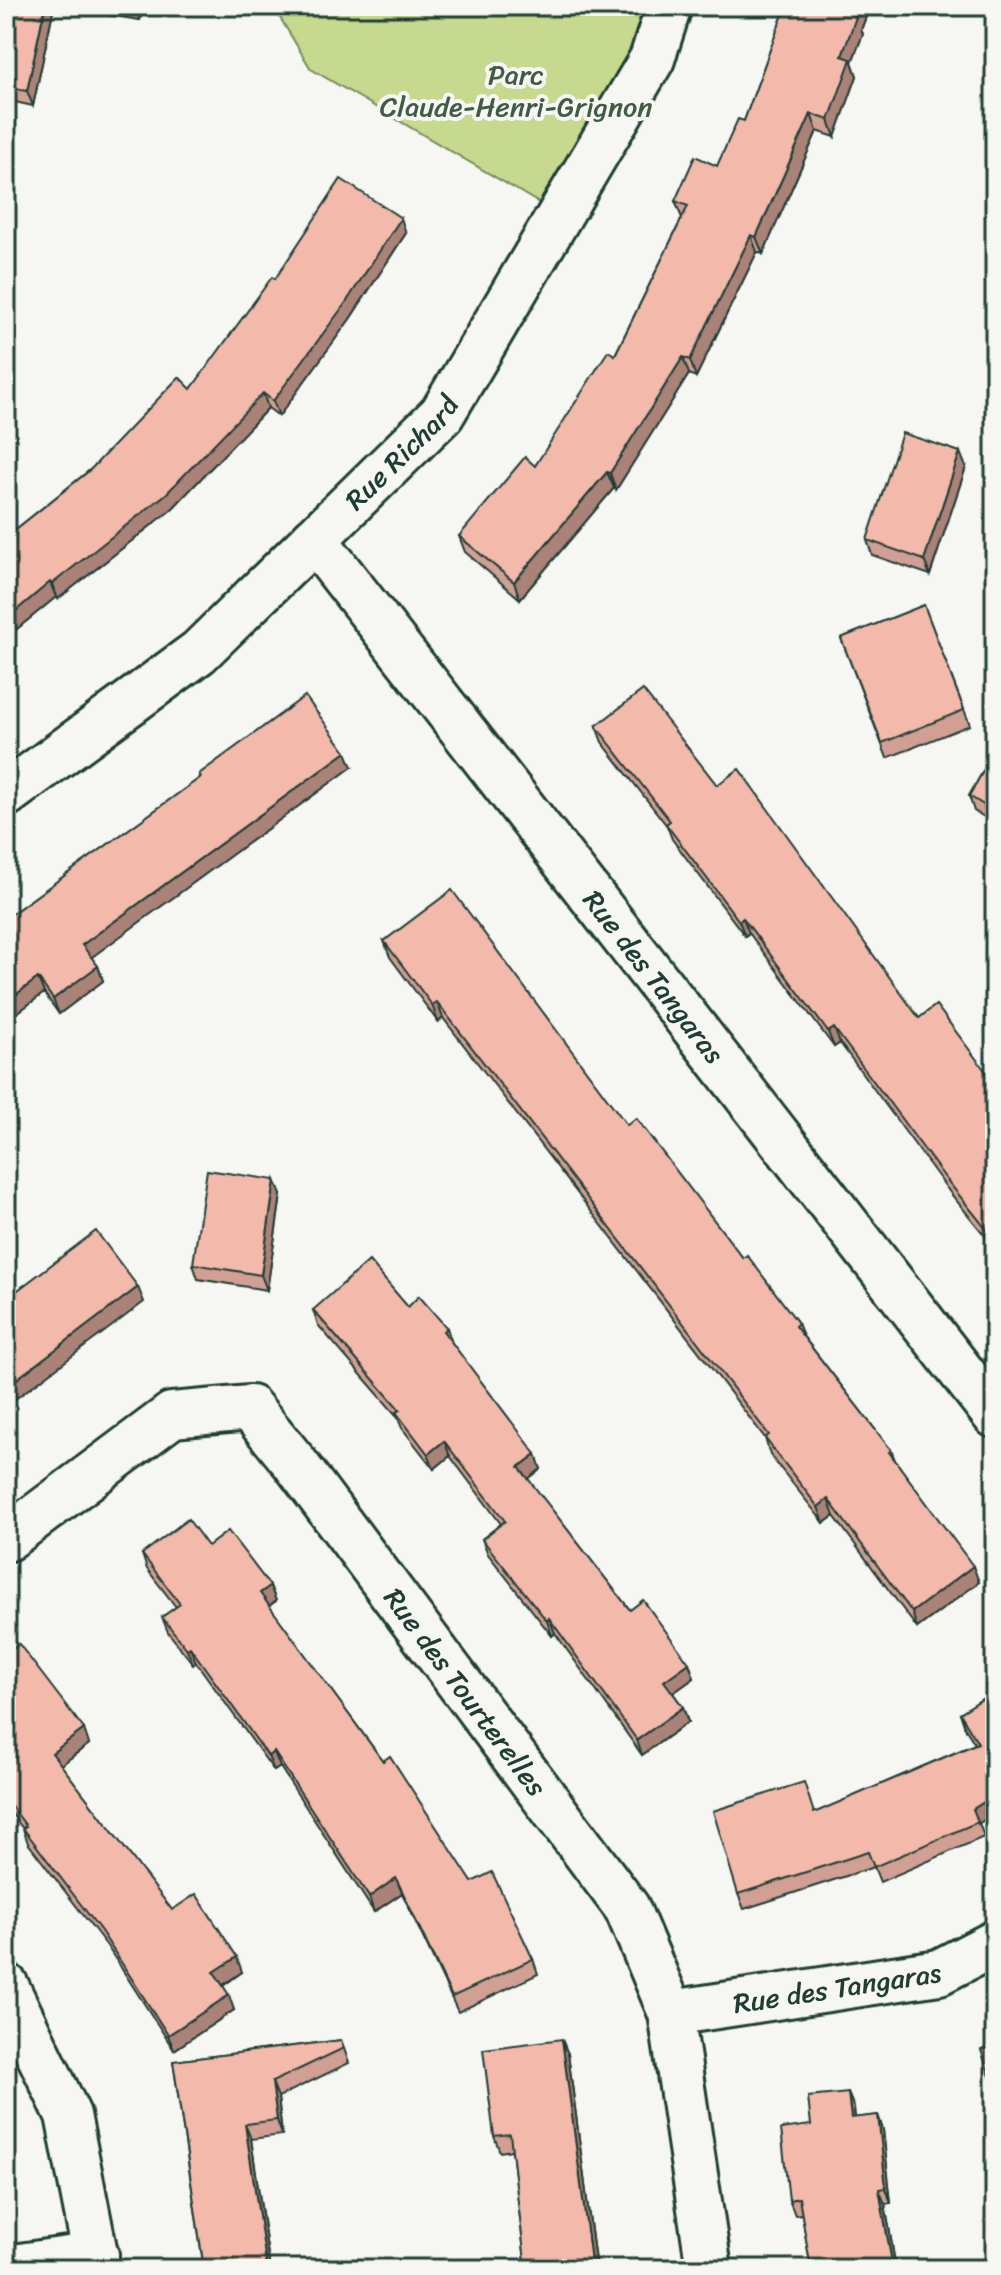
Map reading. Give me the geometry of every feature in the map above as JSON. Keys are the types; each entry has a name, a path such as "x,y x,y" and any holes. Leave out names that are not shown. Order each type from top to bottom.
{"street":[{"name":"Rue Richard","path":"6,794 199,652 442,414 652,59 669,6"},
{"name":"Rue des Tangaras","path":"314,539 995,1415"},
{"name":"Rue des Tourterelles","path":"6,1539 172,1415 250,1408 295,1463 627,1908 671,2013 709,2269"},
{"name":"Rue des Tangaras","path":"671,2013 939,1972 995,1943"},
{"path":"6,1986 68,2115 97,2262 6,2268"}],"green space":[{"name":"Parc Claude-Henri-Grignon","path":"273,6 653,6 551,210 311,69"}],"building":[{"path":"6,6 45,6 27,91 6,87"},
{"path":"98,6 138,6 138,12"},
{"path":"786,6 858,6 842,56 851,59 829,120 811,114 756,237 751,235 690,360 683,357 610,473 607,472 514,582 459,536 525,457 535,466 608,351 615,355 688,206 675,201 695,156 717,166 738,119 744,121"},
{"path":"341,179 401,218 345,304 273,401 263,393 166,494 6,619 6,537 90,470 179,377 191,389 272,277 275,279"},
{"path":"902,433 960,452 924,560 867,540"},
{"path":"924,605 964,710 882,743 841,638"},
{"path":"643,690 717,785 739,769 919,1018 936,1005 995,1084 995,1240 834,1028 828,1032 743,918 739,921 666,824 670,821 596,726"},
{"path":"305,696 346,752 82,945 98,966 53,999 38,978 6,1002 6,918 201,777 199,774"},
{"path":"995,750 995,812 969,796"},
{"path":"452,890 627,1125 636,1118 743,1258 747,1255 798,1323 795,1326 891,1450 889,1452 973,1566 912,1612 828,1499 818,1507 765,1438 769,1435 437,1002 432,1005 384,941"},
{"path":"207,1170 275,1180 261,1275 193,1264"},
{"path":"96,1231 138,1287 6,1387 6,1299"},
{"path":"369,1261 408,1307 419,1296 447,1328 443,1331 536,1454 519,1467 630,1610 643,1600 689,1663 664,1681 683,1707 637,1740 549,1618 547,1621 482,1539 505,1521 444,1441 428,1454 396,1412 400,1410 313,1310"},
{"path":"188,1519 208,1546 228,1531 270,1586 260,1593 383,1761 390,1756 472,1882 492,1872 533,1959 452,1997 396,1878 369,1897 274,1752 268,1756 190,1647 187,1649 162,1617 180,1604 142,1554"},
{"path":"19,1644 84,1729 52,1753 172,1910 196,1894 237,1957 214,1972 229,1995 168,2035 101,1931 23,1828 26,1826 6,1799 6,1654"},
{"path":"995,1691 995,1795 973,1809 978,1822 874,1867 868,1852 738,1894 713,1811 804,1782 814,1813 978,1743 960,1713"},
{"path":"562,2039 592,2269 526,2269 510,2134 494,2136 483,2049"},
{"path":"341,2040 344,2048 272,2082 277,2120 245,2124 267,2269 204,2269 173,2061"},
{"path":"995,2045 995,2091 981,2050"},
{"path":"848,2093 851,2118 878,2115 886,2188 879,2189 893,2269 811,2269 799,2198 789,2200 781,2129 811,2125 808,2097"}]}
